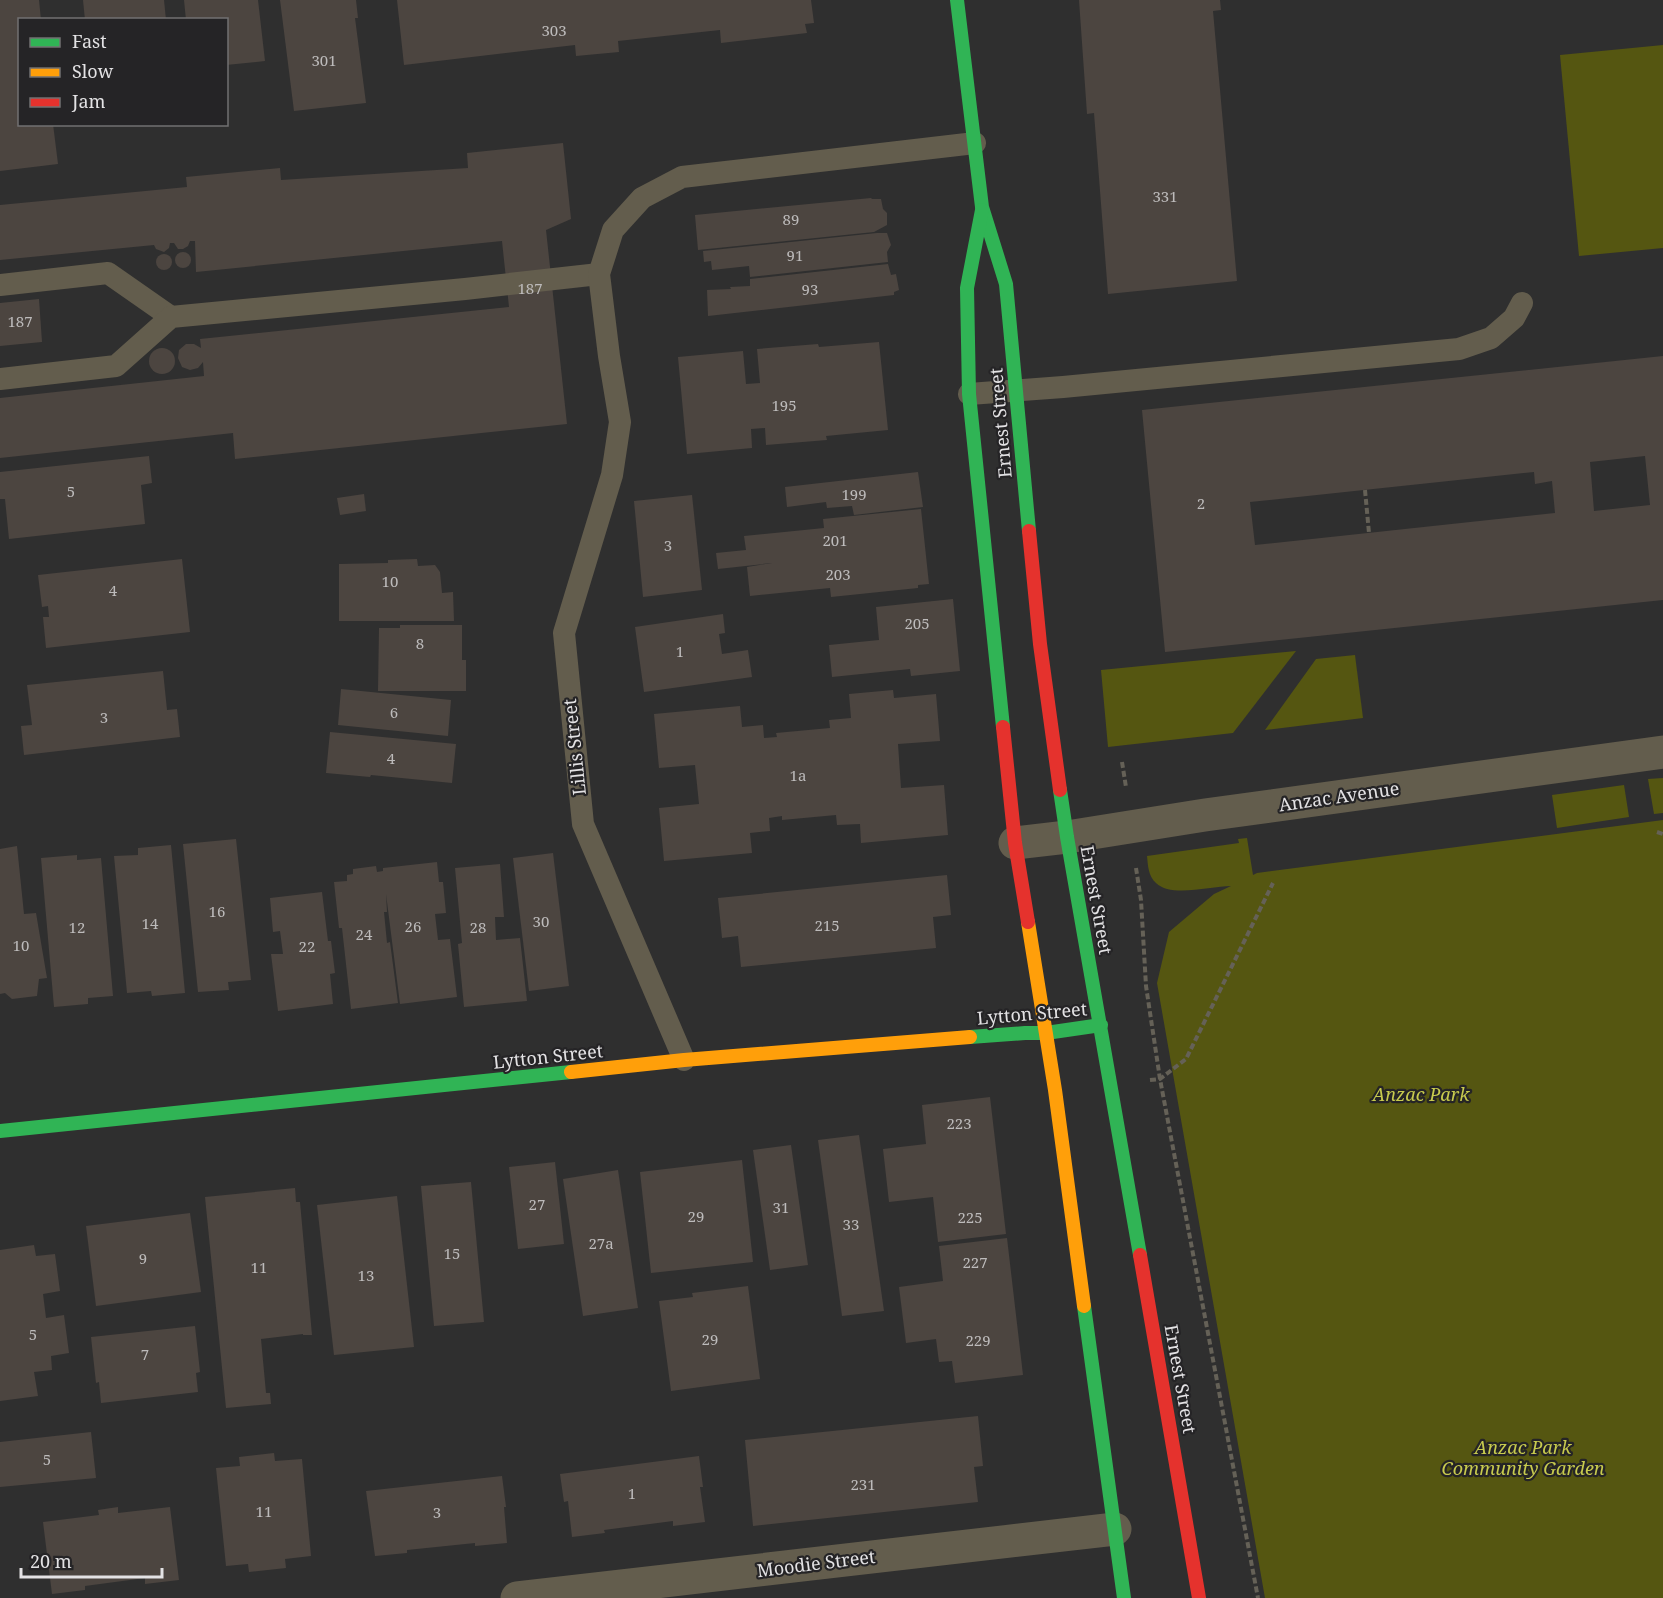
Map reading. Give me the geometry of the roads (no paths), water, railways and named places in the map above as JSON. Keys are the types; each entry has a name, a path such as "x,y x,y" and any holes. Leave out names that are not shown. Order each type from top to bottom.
{"main road":[{"name":"Ernest Street","path":"957,0 982,207 1006,284 1040,644 1067,837 1199,1598"},
{"name":"Ernest Street","path":"982,207 967,288 969,394 1015,843 1046,1033 1124,1598"},
{"name":"Lytton Street","path":"0,1131 684,1060 1046,1033 1101,1026"}],"street":[{"name":"Anzac Avenue","path":"1015,843 1663,752"},
{"name":"Moodie Street","path":"517,1598 1115,1529"}],"lane":[{"path":"0,379 116,366 171,317 599,274 614,230 642,198 682,177 975,143"},
{"path":"0,285 108,273 171,317"},
{"name":"Lillis Street","path":"599,274 620,422 612,475 564,633 583,824 684,1060"},
{"path":"969,394 1459,349 1491,339 1514,318 1522,303"}],"park label":[{"name":"Anzac Park","path":"1421,1095"},
{"name":"Anzac Park Community Garden","path":"1523,1458"}]}
